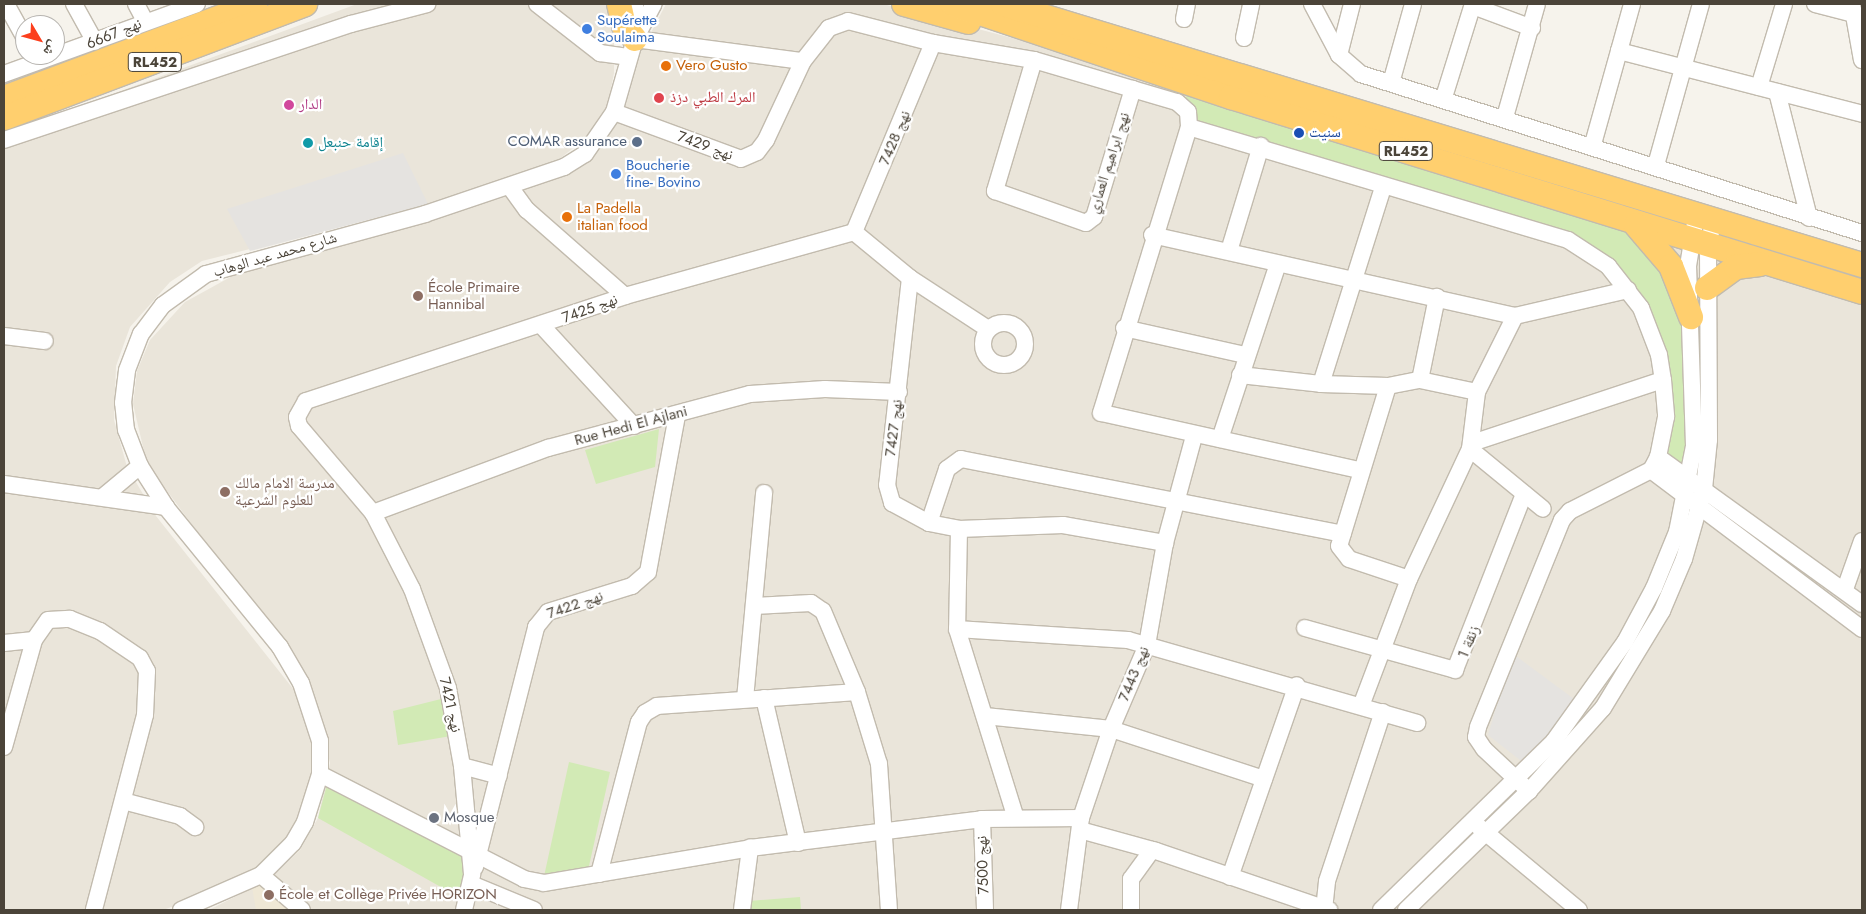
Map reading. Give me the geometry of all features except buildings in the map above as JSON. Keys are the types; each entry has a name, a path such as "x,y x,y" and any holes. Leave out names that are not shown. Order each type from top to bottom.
{"highway":[{"name":"RL452","path":"4,98 255,4"},
{"name":"RL452","path":"4,118 305,4"},
{"path":"619,4 632,48"},
{"path":"904,4 996,29 1032,17"},
{"name":"RL452","path":"953,4 1032,17 1862,266"},
{"name":"RL452","path":"1003,4 1032,17 1635,224 1862,292"},
{"path":"1635,224 1671,266 1691,317"},
{"path":"1707,288 1736,267 1771,266"}],"street":[{"path":"6,4 15,20"},
{"path":"74,4 95,42"},
{"path":"136,4 145,21"},
{"path":"4,140 350,24 427,4"},
{"path":"537,4 600,53 632,48 803,61 829,28 848,21 933,44 1034,60 1184,106 1189,127 1152,235 1101,413 1194,436 1220,439 1359,470"},
{"path":"632,48 635,4"},
{"path":"632,48 654,4"},
{"path":"1244,38 1251,4"},
{"path":"1312,4 1338,55 1353,70 1594,144 1809,218 1862,233"},
{"path":"1338,55 1352,4"},
{"path":"1391,83 1413,4"},
{"path":"1505,117 1538,4"},
{"path":"1594,144 1632,4"},
{"path":"1656,165 1682,66 1701,4"},
{"path":"1759,87 1784,4"},
{"path":"1815,4 1855,11 1862,60"},
{"name":"نهج 6667","path":"65,51 95,42 188,5"},
{"path":"1444,97 1473,5 1532,28"},
{"name":"نهج 7428","path":"854,232 933,44"},
{"name":"شارع محمد عبد الوهاب","path":"320,774 320,742 301,683 280,647 166,507 140,466 126,430 127,370 141,334 155,314 179,292 206,274 258,257 425,214 510,187 564,167 585,154 614,112 632,48"},
{"path":"1619,51 1862,114"},
{"name":"نهج ابراهيم العماري","path":"1034,60 995,191 1086,223 1094,217 1133,89"},
{"name":"نهج 7429","path":"614,112 741,160 756,152 766,140 803,61"},
{"name":"نهج 6667","path":"4,74 24,65"},
{"path":"1777,92 1809,218"},
{"path":"1189,127 1260,146 1383,187 1568,240 1608,266 1628,290 1651,331 1663,380 1666,417 1654,464 1570,511 1545,553 1476,737 1529,791"},
{"path":"1228,251 1260,146"},
{"path":"510,187 527,210 625,296"},
{"path":"1321,384 1383,187"},
{"path":"1704,220 1699,243 1691,317 1695,392 1690,477 1697,496 1845,589 1862,604"},
{"path":"854,232 910,278 988,329"},
{"name":"نهج 7425","path":"373,513 299,426 296,417 306,401 542,326 625,296 854,232"},
{"path":"1152,235 1278,264 1437,297 1515,316 1628,290"},
{"path":"1406,910 1529,791 1603,708 1635,661 1670,594 1710,440 1707,288 1699,243"},
{"path":"1220,439 1245,355 1278,264"},
{"name":"نهج 7427","path":"910,278 888,494 904,513 929,523 959,529 1063,525 1165,543"},
{"path":"1420,380 1437,297"},
{"path":"1361,706 1385,651 1409,580 1471,446 1477,392 1515,316"},
{"path":"542,326 634,426"},
{"path":"1124,328 1245,355"},
{"path":"4,336 44,341"},
{"path":"1240,375 1321,384 1388,386 1420,380 1477,392"},
{"path":"1471,446 1663,380"},
{"path":"1388,386 1359,470 1339,546 1349,559 1409,580"},
{"name":"Rue Hedi El Ajlani","path":"373,513 548,448 750,394 825,389 899,392"},
{"name":"نهج 7422","path":"472,879 474,855 499,776 540,618 632,586 652,566 677,415"},
{"name":"نهج 7443","path":"1069,910 1081,824 1111,729 1147,645 1165,543 1194,436"},
{"path":"1471,446 1524,494 1544,509"},
{"path":"929,523 946,469 961,459 1343,534"},
{"path":"1654,464 1690,477"},
{"path":"1654,464 1697,496 1862,629"},
{"path":"104,496 140,466"},
{"path":"4,484 104,496 166,507"},
{"path":"745,700 764,493"},
{"name":"زنقة 1","path":"1305,628 1451,671 1458,667 1524,494"},
{"path":"1381,910 1554,741 1625,642 1654,588 1697,496"},
{"name":"نهج 7421","path":"373,513 412,589 448,688 462,766 474,855"},
{"path":"959,529 957,629 1016,818"},
{"path":"1845,589 1862,541"},
{"path":"754,606 818,606 857,692 879,764 887,831 889,910"},
{"path":"4,747 34,640 48,620 70,619 100,631 140,658 148,671 145,715 94,910"},
{"path":"957,629 1147,645 1297,685 1417,723"},
{"path":"4,643 34,640"},
{"path":"1230,877 1297,685"},
{"path":"599,874 638,722 645,712 657,706 857,692"},
{"path":"764,698 798,843"},
{"path":"180,910 261,875 297,836 320,774 474,855 534,882 599,874 750,848 982,820 1016,818 1081,824 1326,910 1327,881 1383,712"},
{"path":"985,716 1111,729 1264,779"},
{"path":"462,766 499,776"},
{"path":"123,801 180,816 195,827"},
{"name":"نهج 7500","path":"982,820 985,910"},
{"path":"1473,822 1579,910"},
{"path":"742,910 750,848"},
{"path":"1131,910 1132,879 1152,850"},
{"path":"261,875 302,910"},
{"path":"464,910 472,879 534,910"}],"shaded area":[{"path":"357,4 608,4 614,30 614,73 607,109 594,132 554,163 428,204 202,261 170,282 130,327 116,366 114,420 127,467 156,516 298,695 309,725 314,768 305,805 288,840 256,870 202,896 163,910 4,910 4,134"},
{"path":"666,4 883,4 1035,44 1862,300 1862,910 209,910 270,879 300,850 318,818 330,763 311,685 147,464 133,404 137,371 150,340 185,302 236,274 501,198 587,163 622,110 633,67"},
{"path":"403,153 428,204 250,251 227,209"},
{"path":"1512,653 1574,699 1525,764 1488,735"},
{"name":"École et Collège Privée HORIZON","path":"266,881 296,910 256,910 252,887"}],"green space":[{"path":"1187,94 1632,230 1655,252 1687,319 1690,473 1666,457 1663,354 1585,243 1180,115"},
{"path":"659,429 655,467 596,484 585,450"},
{"path":"441,699 451,736 398,745 393,711"},
{"path":"569,762 610,772 587,875 543,881"},
{"path":"329,777 465,849 464,900 318,818"},
{"path":"800,897 801,910 748,910 749,901"}],"place":[{"name":"Supérette Soulaima","path":"587,29"},
{"name":"Vero Gusto","path":"666,66"},
{"name":"المرك الطبي دزذ","path":"659,98"},
{"name":"الدار","path":"289,105"},
{"name":"سنيت","path":"1299,133"},
{"name":"COMAR assurance","path":"637,142"},
{"name":"إقامة حنبعل","path":"308,143"},
{"name":"Boucherie fine- Bovino","path":"616,174"},
{"name":"La Padella italian food","path":"567,217"},
{"name":"École Primaire Hannibal","path":"418,296"},
{"name":"مدرسة الامام مالك للعلوم الشرعية","path":"225,492"},
{"name":"Mosque","path":"434,818"},
{"name":"École et Collège Privée HORIZON","path":"269,895"}]}
